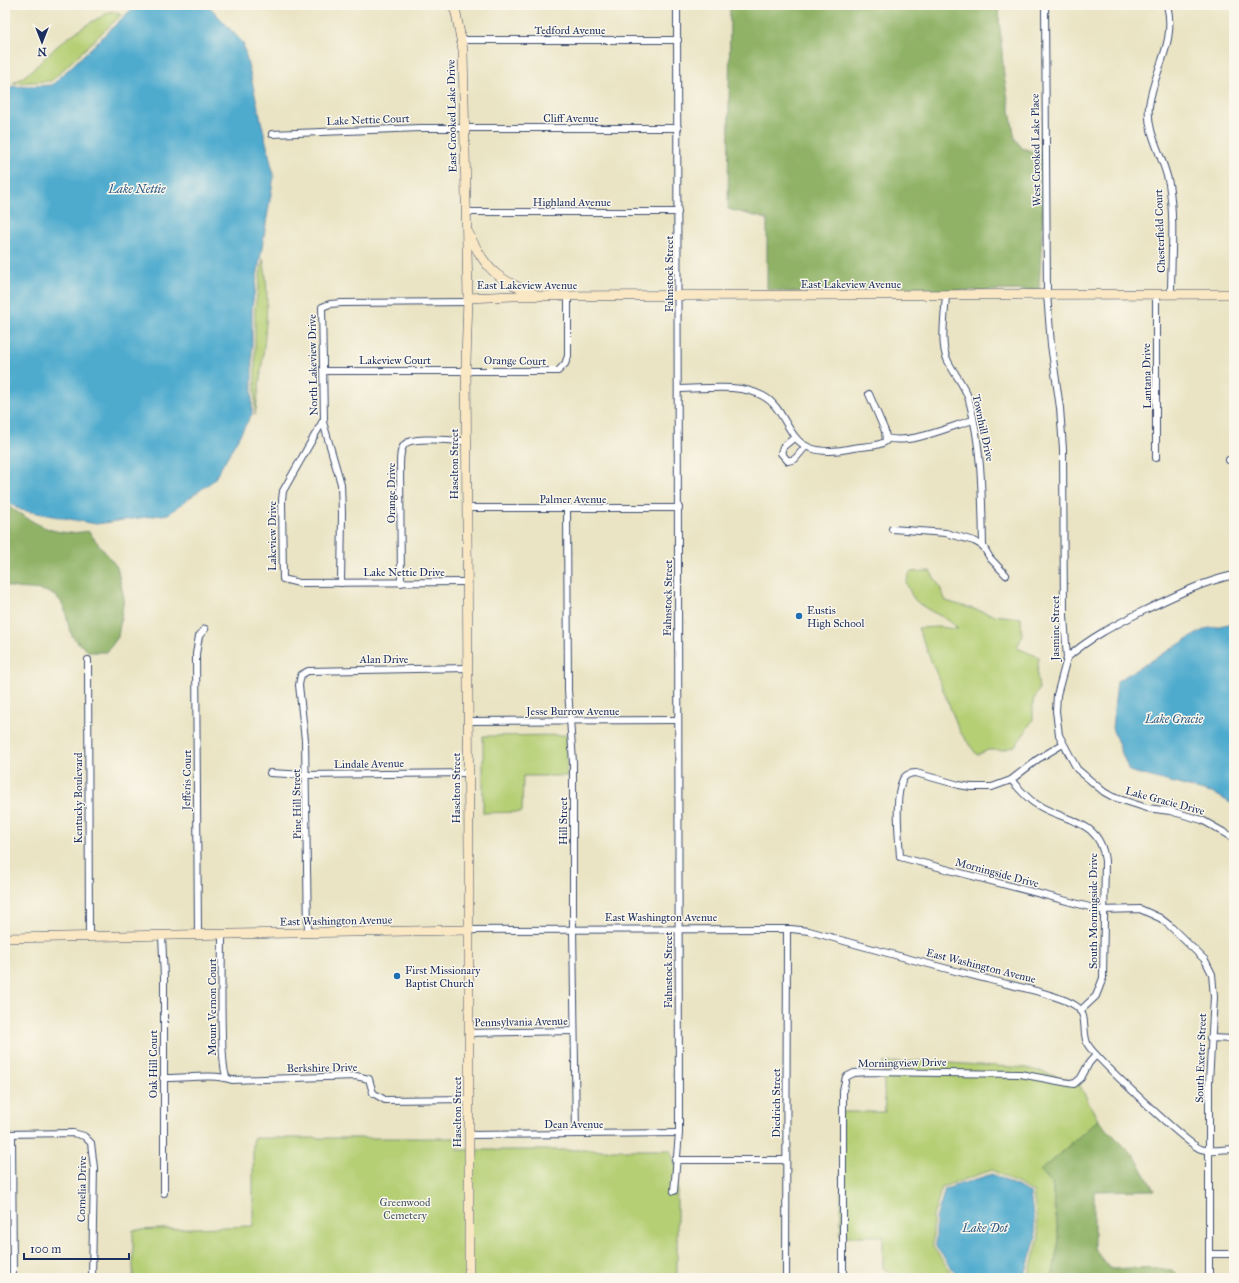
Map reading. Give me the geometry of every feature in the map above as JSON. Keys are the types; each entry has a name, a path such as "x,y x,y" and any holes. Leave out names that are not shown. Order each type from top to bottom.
{"street":[{"name":"East Crooked Lake Drive","path":"452,5 456,13 462,40 464,70 468,300"},
{"name":"Fahnstock Street","path":"674,1190 675,1160 679,1133 679,297 677,5"},
{"name":"West Crooked Lake Place","path":"1045,5 1047,294"},
{"name":"Chesterfield Court","path":"1167,5 1169,21 1166,47 1152,91 1148,116 1151,134 1162,158 1169,186 1171,294"},
{"name":"Tedford Avenue","path":"462,40 678,40"},
{"name":"Cliff Avenue","path":"465,129 678,128"},
{"name":"Lake Nettie Court","path":"272,134 356,129 465,129"},
{"name":"Highland Avenue","path":"466,212 678,212"},
{"name":"East Crooked Lake Drive","path":"466,228 480,257 496,274 512,286 540,296"},
{"name":"Jasmine Street","path":"1047,294 1051,344 1060,408 1063,449 1064,616 1067,658 1059,684 1056,711 1057,724 1063,744"},
{"name":"Lantana Drive","path":"1156,294 1156,458"},
{"name":"East Lakeview Avenue","path":"322,307 330,304 342,303 468,300 540,296 679,297 1234,294"},
{"name":"Townhill Drive","path":"946,295 944,346 946,356 969,398 972,420 980,450 983,484 983,546"},
{"name":"Orange Court","path":"466,370 554,372 562,368 568,356 568,297"},
{"name":"Haselton Street","path":"468,300 466,441 469,1278"},
{"name":"North Lakeview Drive","path":"322,307 324,371 323,422"},
{"name":"Lakeview Court","path":"324,371 466,370"},
{"path":"679,389 734,388 755,392 775,406 795,436 806,446 824,451 835,452 884,442 886,438"},
{"path":"870,394 886,438"},
{"path":"886,438 899,441 972,420"},
{"path":"323,422 341,484 341,583"},
{"name":"Lakeview Drive","path":"323,422 283,491 282,577 288,581 299,583 341,583"},
{"path":"795,436 783,447 781,453 784,458 788,460 795,459 806,446"},
{"name":"Orange Drive","path":"401,583 400,465 402,449 404,445 414,440 466,441"},
{"name":"Palmer Avenue","path":"467,508 679,508"},
{"name":"Hill Street","path":"567,509 570,722 573,762 573,929 576,1134"},
{"path":"892,529 946,533 962,537 983,546 990,558 1006,575"},
{"path":"1067,658 1100,632 1187,590 1234,575"},
{"name":"Lake Nettie Drive","path":"341,583 467,582"},
{"name":"Jefferis Court","path":"198,935 196,654 198,636 205,629"},
{"name":"Kentucky Boulevard","path":"88,660 89,937"},
{"name":"Alan Drive","path":"301,675 308,671 362,668 468,668"},
{"name":"Pine Hill Street","path":"301,675 299,685 306,740 308,933"},
{"name":"Jesse Burrow Avenue","path":"468,721 570,722 678,720"},
{"path":"1011,780 1038,759 1063,744"},
{"name":"Lake Gracie Drive","path":"1063,744 1077,769 1104,792 1113,797 1147,808 1170,811 1202,820 1234,838"},
{"name":"Lindale Avenue","path":"270,773 306,775 468,773"},
{"name":"Morningside Drive","path":"1011,780 992,786 971,787 916,773 907,775 903,778 900,794 900,857 1069,903 1103,910"},
{"name":"South Morningside Drive","path":"1011,780 1033,802 1084,826 1098,836 1102,844 1105,861 1103,978 1096,996 1080,1011"},
{"name":"South Exeter Street","path":"1103,910 1133,909 1152,914 1169,925 1205,960 1214,983 1210,1038 1209,1278"},
{"name":"East Washington Avenue","path":"5,938 468,930 787,928 809,931 925,964 1045,994 1073,1004 1080,1011"},
{"name":"Diedrich Street","path":"786,1278 787,928"},
{"name":"Mount Vernon Court","path":"222,935 222,1045 223,1069 227,1078"},
{"name":"Oak Hill Court","path":"162,936 164,977 164,1193"},
{"path":"1080,1011 1084,1017 1086,1039 1096,1055 1178,1132 1200,1149 1234,1149"},
{"name":"Pennsylvania Avenue","path":"468,1033 574,1031"},
{"path":"1210,1038 1234,1040"},
{"name":"Morningview Drive","path":"843,1278 843,1090 846,1077 854,1073 868,1072 1001,1073 1039,1076 1068,1084 1074,1084 1081,1078 1089,1063 1096,1055"},
{"name":"Berkshire Drive","path":"163,1078 227,1078 232,1080 356,1076 370,1079 374,1093 384,1100 469,1099"},
{"name":"Cornelia Drive","path":"5,1134 78,1133 84,1136 91,1144 94,1168 92,1278"},
{"name":"Dean Avenue","path":"469,1135 679,1133"},
{"path":"12,1134 13,1278"},
{"path":"675,1160 786,1160"},
{"path":"1210,1254 1234,1254"}],"green space":[{"path":"730,5 998,5 1004,76 1015,139 1022,148 1046,156 1039,290 787,292 767,289 767,219 728,209"},
{"path":"112,11 121,15 51,81 13,83 31,71 68,37"},
{"path":"263,259 267,294 265,336 255,415 255,308"},
{"path":"5,505 35,523 53,530 75,533 88,531 117,567 124,598 118,637 107,652 89,652 76,641 69,627 63,605 55,596 43,591 5,585"},
{"path":"930,571 939,585 946,601 994,615 1021,618 1022,636 1017,648 1039,657 1037,674 1039,689 1033,701 1033,719 1015,746 1002,750 988,750 977,755 960,732 918,628 939,627 958,629 948,620 915,600 906,583 910,572"},
{"path":"567,735 567,776 523,776 522,812 483,813 483,736"},
{"path":"918,1061 1027,1068 1078,1082 1098,1120 1040,1171 1052,1184 1059,1240 1052,1278 1021,1278 1029,1274 1039,1237 1033,1192 992,1170 942,1187 933,1217 933,1247 955,1278 898,1278 883,1268 883,1236 841,1236 841,1112 885,1112 883,1063"},
{"path":"1098,1120 1136,1158 1154,1190 1094,1191 1094,1248 1111,1269 1158,1268 1175,1273 1180,1278 1052,1278 1059,1240 1052,1184 1040,1171"},
{"name":"Greenwood Cemetery","path":"253,1138 457,1138 458,1150 670,1150 677,1170 677,1278 133,1278 133,1230 253,1226"}],"water":[{"name":"Lake Nettie","path":"143,5 208,5 243,43 274,176 252,307 252,414 214,480 168,514 96,524 21,510 5,501 5,87 52,85 133,8"},
{"name":"Lake Gracie","path":"1234,623 1234,805 1215,794 1129,771 1112,728 1117,681 1205,629"},
{"name":"Lake Dot","path":"992,1174 1030,1193 1036,1237 1026,1272 1012,1278 961,1278 936,1247 936,1219 945,1189"}],"place":[{"name":"Eustis High School","path":"799,616"},
{"name":"First Missionary Baptist Church","path":"397,976"}]}
